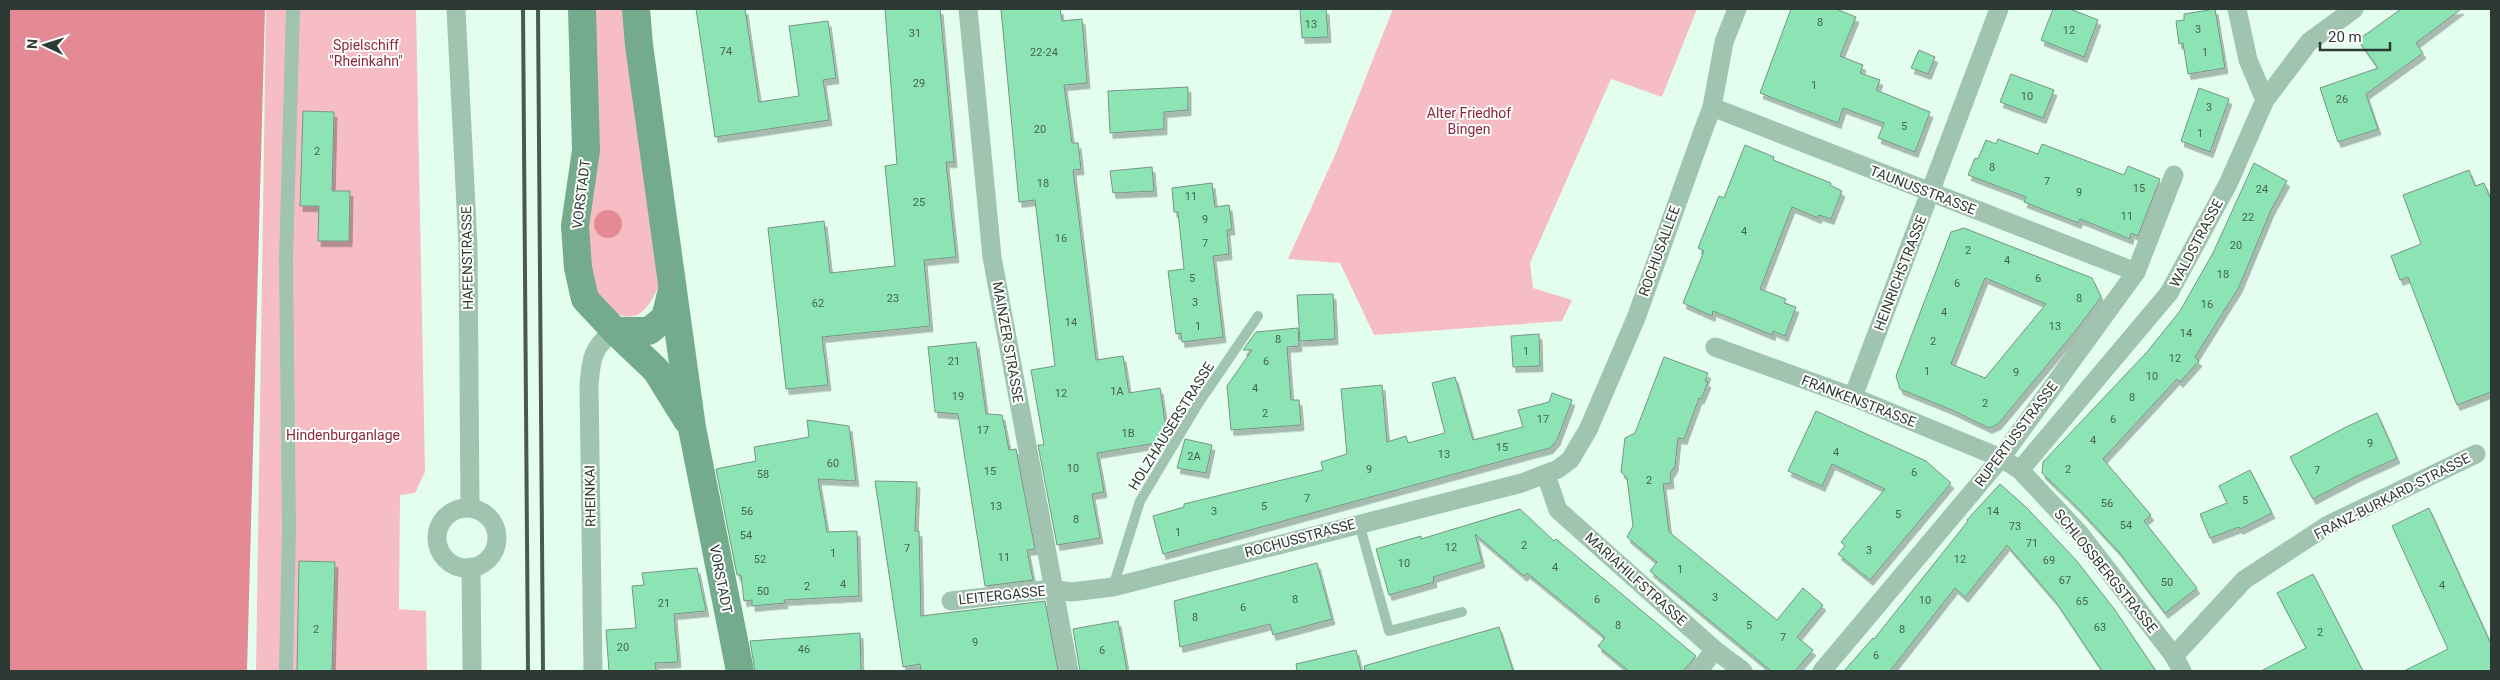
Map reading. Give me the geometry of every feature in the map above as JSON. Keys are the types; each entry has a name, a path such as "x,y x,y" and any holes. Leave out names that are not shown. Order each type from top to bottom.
{"main road":[{"name":"VORSTADT","path":"582,9 586,150 575,226 578,268 585,299 615,332 656,370 692,428"},
{"name":"VORSTADT","path":"636,9 639,45 692,428 740,671"},
{"path":"615,332 649,330 665,318 673,286"}],"street":[{"path":"286,671 290,529 286,260 293,9"},
{"name":"HAFENSTRASSE","path":"456,9 468,246 470,508"},
{"name":"MAINZER STRASSE","path":"968,9 992,257 1052,589 1069,671"},
{"name":"ROCHUSALLEE","path":"1546,474 1570,460 1588,430 1636,318 1712,107 1724,42 1738,9"},
{"name":"HEINRICHSTRASSE","path":"1853,397 1999,9"},
{"path":"2237,9 2248,60 2265,100"},
{"name":"WALDSTRASSE","path":"2020,470 2169,294 2228,184 2265,100 2308,42 2354,9"},
{"name":"TAUNUSSTRASSE","path":"1712,107 2136,272"},
{"name":"RUPERTUSSTRASSE","path":"1822,671 2001,458 2136,272 2174,175"},
{"name":"RHEINKAI","path":"593,671 589,385 591,357 604,338 615,332"},
{"name":"FRANKENSTRASSE","path":"1715,347 1853,397 2001,458"},
{"name":"FRANZ-BURKARD-STRASSE","path":"2178,664 2244,580 2328,526 2476,454"},
{"name":"SCHLOSSBERGSTRASSE","path":"2001,458 2020,470 2080,534 2178,664"},
{"name":"ROCHUSSTRASSE","path":"1052,589 1071,592 1113,587 1522,483 1546,474"},
{"name":"MARIAHILFSTRASSE","path":"1546,474 1558,510 1715,650 1743,671"},
{"path":"470,508 488,516 497,533 494,552 488,559 470,568 462,567 447,560 438,544 438,535 444,518 452,512 470,508"},
{"path":"470,568 472,671"},
{"name":"LEITERGASSE","path":"951,601 1052,589"},
{"path":"1698,671 1715,650"}],"lane":[{"name":"HOLZHAUSERSTRASSE","path":"1113,587 1140,501 1198,404 1258,316"},
{"path":"1359,523 1389,631 1462,612"}],"green space":[{"name":"Hindenburganlage","path":"266,9 416,9 425,472 415,493 400,495 399,609 426,611 427,671 256,671"},
{"path":"594,9 629,9 659,285 646,308 639,314 632,316 614,314 592,302 585,227"},
{"name":"Alter Friedhof Bingen","path":"1393,9 1697,9 1662,97 1611,79 1530,263 1533,288 1572,300 1562,321 1374,335 1340,263 1288,259 1335,155"}],"shaded area":[{"path":"9,9 265,9 247,671 9,671"},
{"path":"608,210 618,214 622,224 618,234 608,238 598,234 594,224 598,214"}],"building":[{"path":"696,9 745,9 759,102 799,96 789,26 828,21 836,78 823,80 829,120 715,137"},
{"path":"885,9 940,9 954,162 946,162 956,257 924,260 930,326 822,337 828,385 786,389 768,228 824,221 830,273 895,266 885,166 897,164"},
{"path":"1001,9 1060,9 1062,21 1082,19 1087,83 1064,85 1072,143 1078,143 1081,169 1073,170 1096,360 1123,356 1129,393 1160,388 1168,441 1097,453 1104,492 1092,494 1100,538 1057,545 1038,445 1044,445 1031,370 1055,366 1035,200 1019,202"},
{"path":"1300,9 1326,9 1328,37 1302,38"},
{"path":"1791,9 1836,9 1856,17 1840,56 1863,65 1860,73 1880,80 1876,90 1930,112 1915,152 1878,138 1884,123 1843,108 1838,123 1760,93"},
{"path":"2053,9 2070,9 2098,20 2084,57 2041,40"},
{"path":"2215,9 2225,68 2188,74 2183,43 2179,44 2176,21 2184,20 2184,14"},
{"path":"2401,9 2461,9 2416,43 2423,53 2366,94 2378,129 2338,142 2320,88 2378,68 2358,40"},
{"path":"1919,50 1935,57 1928,74 1911,68"},
{"path":"2011,74 2054,90 2043,118 2000,102"},
{"path":"1188,87 1188,110 1164,112 1164,129 1110,133 1108,91"},
{"path":"2199,88 2229,99 2210,152 2181,141"},
{"path":"303,111 334,112 332,191 350,191 349,241 318,241 319,206 300,206"},
{"path":"1998,139 2038,154 2042,144 2124,175 2128,166 2160,179 2138,236 2131,233 2130,239 2080,219 2078,223 2024,202 2026,197 1968,175 1975,158 1978,159 1986,140 1996,144"},
{"path":"1745,145 1774,157 1773,160 1831,183 1830,185 1842,191 1831,219 1819,215 1818,218 1792,207 1760,289 1786,299 1784,303 1796,307 1785,336 1773,331 1772,335 1713,311 1712,316 1683,303 1704,251 1698,248 1719,196 1724,198"},
{"path":"2254,163 2287,181 2271,210 2239,287 2195,357 2199,361 2180,382 2177,379 2103,459 2151,515 2144,521 2197,588 2165,613 2119,552 2042,473 2043,462 2147,352 2180,311 2213,253"},
{"path":"1152,167 1154,191 1113,193 1110,171"},
{"path":"2469,170 2475,186 2484,183 2491,200 2491,392 2457,405 2408,277 2400,280 2391,256 2421,244 2403,195"},
{"path":"1212,183 1215,207 1229,205 1232,229 1227,230 1229,254 1213,256 1223,337 1182,342 1181,333 1176,334 1168,271 1184,269 1178,212 1174,212 1172,188"},
{"path":"1964,228 2092,278 2101,297 2073,334 1998,424 1989,428 1952,410 1900,389 1896,376 1951,232","holes":["1985,278 2046,304 1985,378 1951,364"]},
{"path":"1333,294 1335,339 1300,341 1297,295"},
{"path":"1298,328 1299,346 1287,347 1291,400 1299,400 1301,425 1231,430 1227,386 1252,350 1243,350 1256,332"},
{"path":"1539,334 1540,366 1513,367 1511,336"},
{"path":"976,342 986,414 1002,415 1009,450 1016,449 1035,549 1027,550 1033,580 985,586 958,414 935,412 928,347"},
{"path":"1664,357 1708,373 1705,381 1708,382 1701,399 1699,398 1684,439 1678,438 1675,466 1670,474 1671,483 1663,484 1669,532 1777,620 1803,588 1823,605 1797,637 1813,650 1795,671 1771,671 1650,571 1657,562 1627,537 1633,526 1627,478 1621,472 1625,438 1635,433"},
{"path":"1455,377 1473,440 1523,427 1518,410 1549,402 1552,393 1572,400 1557,440 1550,448 1163,554 1153,516 1184,507 1184,504 1323,470 1321,462 1347,454 1341,389 1382,385 1387,442 1406,436 1408,443 1445,433 1432,383"},
{"path":"1816,411 1926,461 1951,483 1870,580 1838,554 1845,546 1841,542 1885,489 1832,464 1822,486 1788,471"},
{"path":"2377,413 2397,458 2313,499 2290,457"},
{"path":"807,420 849,426 856,481 818,479 827,532 857,531 859,596 784,600 785,603 752,606 752,600 744,601 741,575 737,575 716,469 756,461 754,447 809,437"},
{"path":"1185,439 1212,445 1206,473 1177,468"},
{"path":"2250,470 2272,513 2240,529 2239,527 2210,538 2200,514 2227,503 2219,486"},
{"path":"875,481 917,482 915,531 919,531 921,616 1045,601 1058,671 921,671 920,664 903,667"},
{"path":"2000,484 2027,508 2076,560 2115,610 2156,671 2102,671 2056,602 2007,545 1965,597 1955,588 1890,671 1844,671 1874,639 1967,520"},
{"path":"2429,508 2491,644 2491,671 2404,671 2448,649 2392,526"},
{"path":"1520,509 1554,541 1556,539 1696,656 1683,671 1629,671 1598,646 1605,638 1598,631 1527,573 1524,576 1475,534 1482,562 1433,577 1434,582 1389,595 1376,549 1421,536 1421,539"},
{"path":"299,561 335,562 332,671 297,671"},
{"path":"1317,563 1332,619 1273,635 1270,624 1180,647 1174,601"},
{"path":"697,568 706,611 674,614 678,662 655,663 656,671 609,671 606,630 636,628 632,586 644,585 642,573"},
{"path":"2313,574 2363,671 2261,671 2306,648 2277,593"},
{"path":"1118,621 1127,671 1080,671 1073,629"},
{"path":"1499,627 1513,671 1365,671 1364,666"},
{"path":"860,633 861,671 755,671 750,641"},
{"path":"1356,650 1361,671 1297,671 1296,664"}],"railway":[{"path":"523,9 528,671"},
{"path":"538,9 543,671"}],"park label":[{"name":"Spielschiff \"Rheinkahn\"","path":"366,54"}]}
